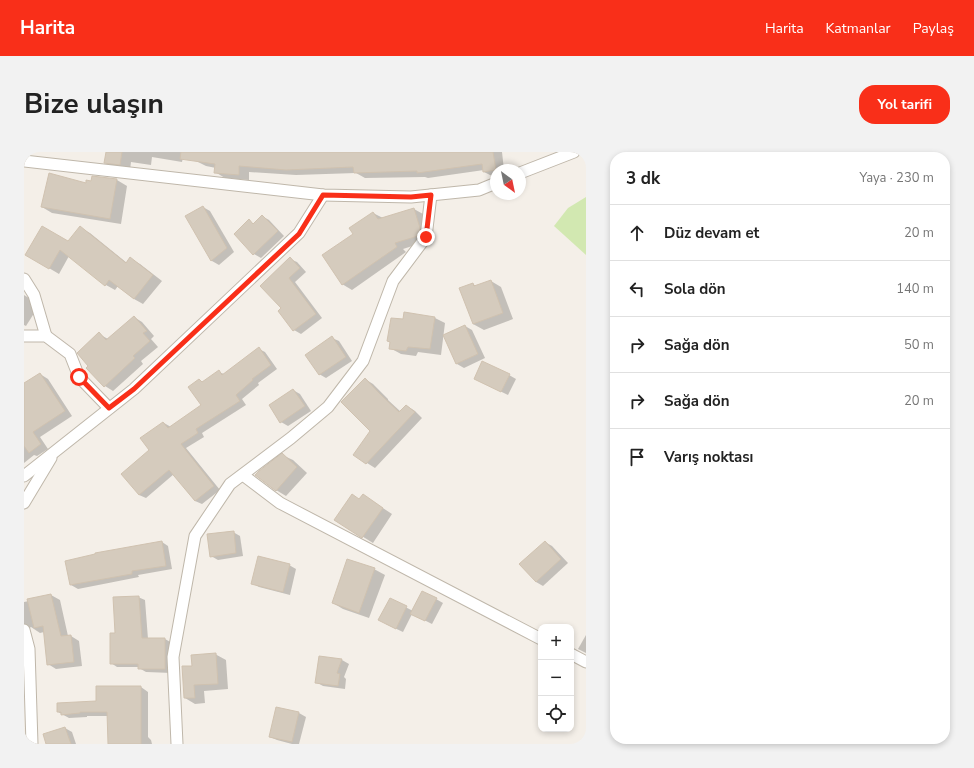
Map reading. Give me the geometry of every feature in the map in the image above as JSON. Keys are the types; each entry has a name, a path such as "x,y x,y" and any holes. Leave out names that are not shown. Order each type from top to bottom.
{"street":[{"path":"526,172 574,152"},
{"path":"24,161 323,195 411,197 479,190 490,185"},
{"path":"24,476 139,384 299,234 323,195"},
{"path":"177,744 173,657 195,536 230,484 291,438 328,407 363,361 392,281 426,237 431,195"},
{"path":"24,279 34,295 46,336 70,354 79,377 109,408"},
{"path":"24,336 46,336"},
{"path":"24,503 54,452"},
{"path":"243,475 280,503 538,637"},
{"path":"24,630 29,649 32,744"},
{"path":"574,656 586,662"}],"green space":[{"path":"586,197 586,255 554,226 568,208"}],"building":[{"path":"106,152 122,152 120,165 104,163"},
{"path":"181,152 493,152 495,164 490,164 490,171 483,172 482,164 417,173 417,171 354,173 353,167 286,170 239,166 239,175 214,173 215,164 180,159"},
{"path":"49,173 86,183 86,180 91,181 92,176 117,179 110,219 41,207"},
{"path":"203,206 227,248 211,261 185,216"},
{"path":"414,208 420,228 418,236 395,243 397,247 342,285 322,255 353,234 349,228 373,212 378,219"},
{"path":"262,215 278,231 253,255 234,234 249,219 253,224"},
{"path":"42,226 68,241 80,226 126,263 130,257 153,275 134,299 109,280 105,286 60,250 49,269 25,255"},
{"path":"290,257 300,268 289,278 316,314 293,331 278,311 281,308 260,286"},
{"path":"491,280 503,313 473,324 459,288 473,283 474,286"},
{"path":"404,312 435,317 430,349 408,347 406,351 389,349 390,342 387,341 391,318 403,319"},
{"path":"134,316 147,331 143,333 150,341 133,356 135,358 104,387 86,368 88,366 77,353 99,332 106,340"},
{"path":"465,325 478,354 456,364 443,335"},
{"path":"332,336 346,357 319,375 305,355"},
{"path":"259,347 271,365 252,379 253,380 236,395 240,401 196,429 198,433 181,444 214,486 195,501 169,470 139,495 121,474 149,450 140,438 163,422 168,428 201,405 188,387 199,379 202,382 219,370 222,375"},
{"path":"482,361 510,374 501,392 474,379"},
{"path":"40,373 65,411 33,432 41,444 29,453 24,446 24,383"},
{"path":"365,378 399,412 406,405 415,412 366,464 353,455 370,431 341,402"},
{"path":"293,389 305,406 280,423 269,405"},
{"path":"282,453 297,467 276,491 255,475"},
{"path":"352,494 359,499 363,494 383,508 362,538 334,520"},
{"path":"234,531 236,553 210,557 207,534"},
{"path":"162,541 166,566 132,571 132,574 70,585 65,561 95,553"},
{"path":"545,541 561,559 536,582 519,564"},
{"path":"258,556 290,564 283,592 251,584"},
{"path":"347,559 375,568 359,613 332,603"},
{"path":"422,591 437,598 425,621 410,614"},
{"path":"51,594 61,636 71,635 74,662 47,665 43,626 34,628 27,599"},
{"path":"139,596 142,638 165,638 165,669 138,669 138,664 110,664 110,633 115,633 113,597"},
{"path":"390,598 407,606 396,629 378,620"},
{"path":"216,653 218,684 194,685 195,698 184,698 182,666 192,666 191,655"},
{"path":"319,656 342,659 337,673 340,674 338,686 315,683"},
{"path":"96,686 141,686 141,744 108,744 107,712 80,712 61,715 61,712 57,712 57,703 96,701"},
{"path":"276,707 299,712 292,742 269,737"},
{"path":"65,727 71,744 46,744 43,734"}],"route":[{"path":"79,377 109,408 134,389 299,234 323,195 411,197 431,195 426,237"}]}
